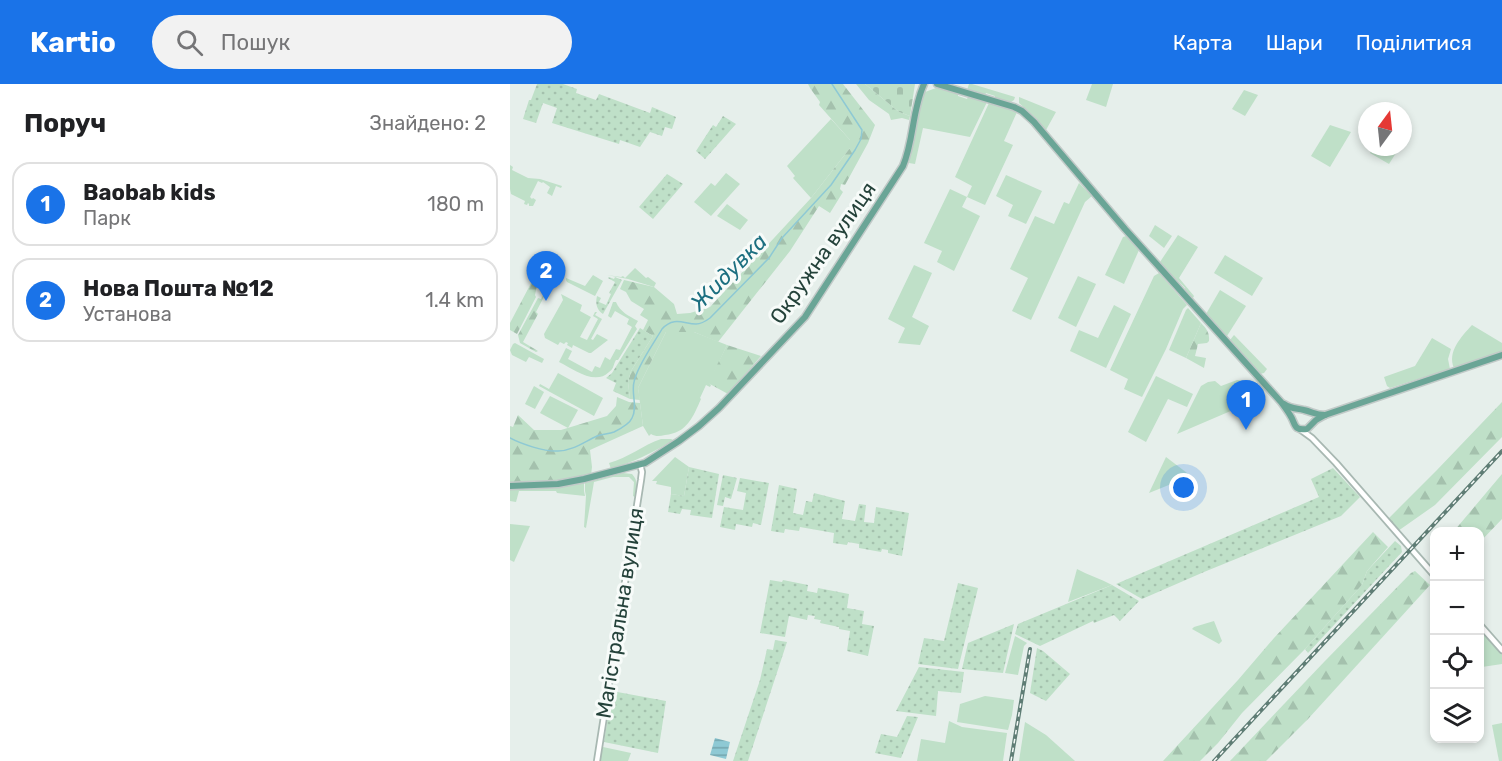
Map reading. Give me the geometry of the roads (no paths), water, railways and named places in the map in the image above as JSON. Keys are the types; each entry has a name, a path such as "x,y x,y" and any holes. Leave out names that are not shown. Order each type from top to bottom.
{"main road":[{"name":"Окружна вулиця","path":"510,486 558,484 645,463 679,441 719,408 805,317 903,166 911,139 918,100 924,84"},
{"path":"937,84 1022,111 1281,402 1296,428 1307,429 1325,415 1502,355"},
{"path":"1281,402 1294,409 1325,415"},
{"path":"1293,421 1294,415 1301,410"},
{"path":"1311,413 1312,425"}],"street":[{"path":"1312,425 1312,438"},
{"path":"1301,430 1312,438 1430,571"},
{"name":"Магістральна вулиця","path":"597,761 642,472 640,464"},
{"path":"1484,630 1502,650"}],"water":[{"path":"715,738 730,742 726,759 710,755"}],"waterway":[{"name":"Жидувка","path":"510,438 540,449 563,451 597,436 614,432 629,422 634,414 633,386 636,376 662,329 675,322 698,324 710,318 769,258 782,238 831,185 855,150 861,139 862,130 832,84"}],"railway":[{"path":"1214,761 1502,451"},
{"path":"1011,761 1030,649"}],"place":[{"name":"Нова Пошта №12","path":"546,301"},
{"name":"Baobab kids","path":"1246,430"}]}
